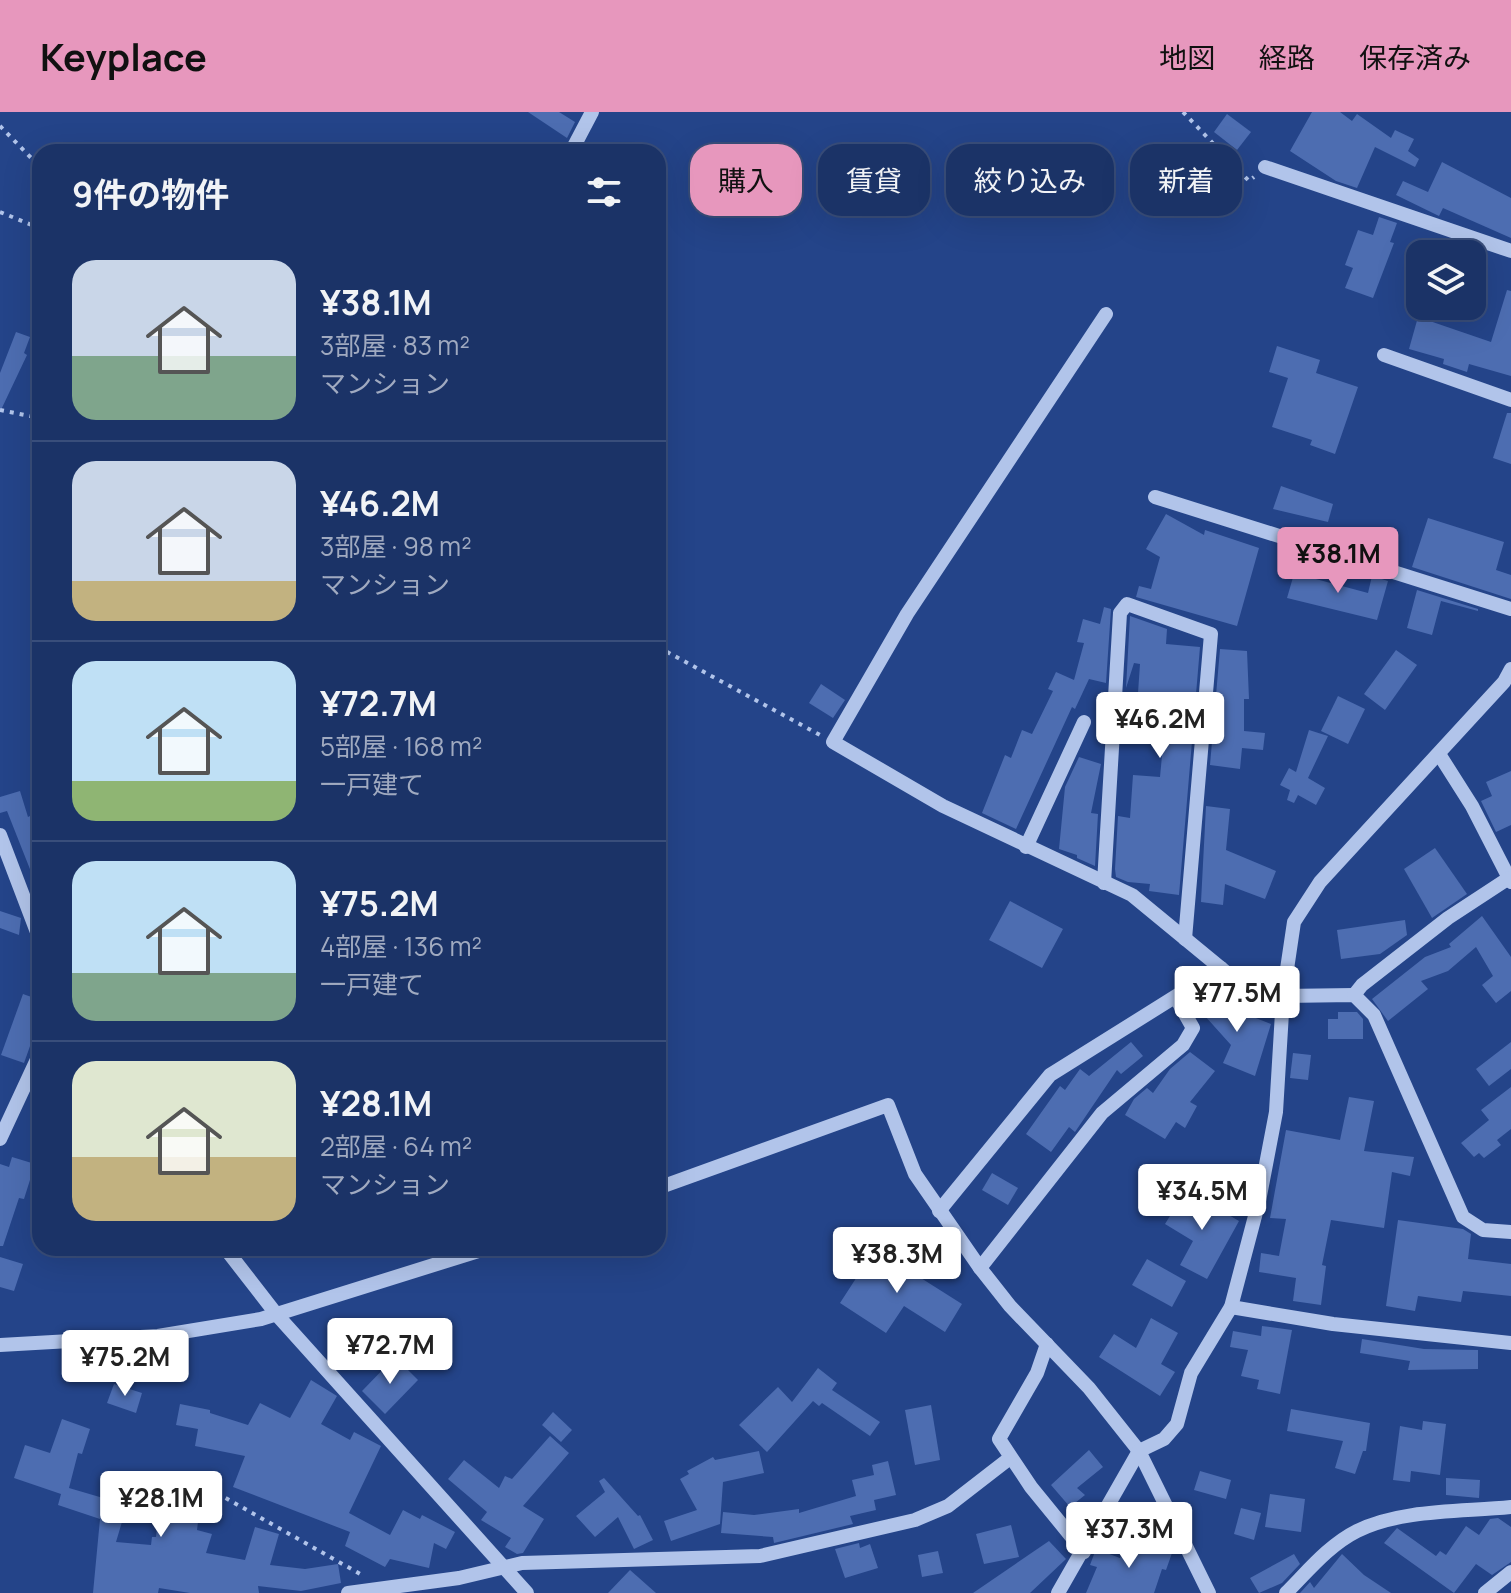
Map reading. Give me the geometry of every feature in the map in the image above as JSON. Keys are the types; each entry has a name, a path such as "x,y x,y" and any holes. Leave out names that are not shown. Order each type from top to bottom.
{"street":[{"path":"575,144 592,112"},
{"path":"1265,167 1511,251"},
{"path":"1106,314 907,614 833,742 943,806 1132,895 1221,968 1283,996 1354,995 1374,1015 1463,1217 1483,1230 1511,1232"},
{"path":"1384,355 1511,400"},
{"path":"1155,497 1511,609"},
{"path":"1104,883 1120,613 1127,604 1211,634 1185,939"},
{"path":"1058,1593 1139,1451 1164,1439 1177,1424 1191,1373 1231,1307 1259,1201 1276,1112 1283,996 1294,922 1320,882 1504,682 1511,669"},
{"path":"1026,847 1084,722"},
{"path":"1354,995 1362,985 1448,918 1510,880 1472,806 1439,754"},
{"path":"0,835 32,919"},
{"path":"939,1211 1050,1075 1221,968"},
{"path":"980,1268 1102,1113 1183,1045 1193,1028 1176,998"},
{"path":"0,1139 32,1070"},
{"path":"666,1185 888,1105 915,1174 980,1268 1089,1388 1139,1451 1209,1593"},
{"path":"231,1256 277,1315 503,1570 527,1593"},
{"path":"0,1345 158,1336 277,1315 463,1256"},
{"path":"1231,1307 1333,1324 1511,1343"},
{"path":"1047,1344 1037,1373 999,1439 1010,1458 1084,1552"},
{"path":"348,1593 503,1570 522,1563 760,1556 915,1520 948,1506 1010,1458"},
{"path":"1286,1593 1327,1551 1354,1532 1381,1521 1511,1507"},
{"path":"1485,1593 1511,1572"}],"path":[{"path":"1183,112 1249,181 1265,167"},
{"path":"0,126 32,159"},
{"path":"0,212 32,225"},
{"path":"0,410 32,416"},
{"path":"666,651 833,742"},
{"path":"140,1476 199,1483 385,1588"}],"building":[{"path":"528,112 559,112 575,122 567,138"},
{"path":"1312,112 1340,112 1352,121 1357,114 1391,138 1395,130 1414,139 1408,151 1419,159 1415,167 1375,147 1357,188 1336,181 1290,151"},
{"path":"1227,114 1251,132 1242,144 1229,144 1214,132"},
{"path":"1442,162 1511,198 1511,238 1443,208 1439,216 1396,195 1403,181 1428,192"},
{"path":"1379,217 1397,223 1390,242 1394,243 1373,298 1345,288 1353,268 1345,265 1358,230 1373,235"},
{"path":"1507,290 1511,291 1511,376 1469,364 1467,372 1443,364 1444,359 1409,349 1417,320 1427,320 1491,342"},
{"path":"16,332 30,337 24,353 27,355 0,412 0,373"},
{"path":"1277,346 1320,360 1316,373 1358,387 1335,454 1310,445 1312,440 1272,427 1288,378 1269,372"},
{"path":"1507,413 1511,413 1511,464 1493,458"},
{"path":"1281,486 1333,504 1328,522 1273,509"},
{"path":"1166,514 1204,535 1205,530 1259,548 1237,626 1136,597 1139,586 1151,589 1160,557 1146,549"},
{"path":"1428,518 1504,542 1496,570 1511,575 1511,599 1412,567"},
{"path":"1296,567 1313,572 1312,578 1368,593 1372,576 1388,581 1377,620 1287,598"},
{"path":"1417,590 1478,611 1441,601 1432,635 1407,628"},
{"path":"1104,607 1111,609 1106,683 1089,679 1075,709 1072,707 1016,829 982,813 1005,755 1011,758 1022,730 1032,734 1053,691 1048,689 1056,672 1074,680 1084,643 1077,642 1083,619 1100,624"},
{"path":"1130,616 1167,629 1166,644 1200,647 1179,895 1149,891 1150,884 1128,882 1116,877 1118,816 1130,818 1133,775 1160,777 1163,745 1140,742 1142,723 1136,722 1140,664 1134,663 1126,688"},
{"path":"1220,649 1247,651 1249,699 1244,699 1244,731 1265,733 1263,750 1242,748 1240,769 1210,765"},
{"path":"1396,650 1417,665 1385,710 1364,694"},
{"path":"821,684 845,700 833,718 809,703"},
{"path":"1338,696 1365,709 1348,744 1321,731"},
{"path":"1309,730 1328,736 1308,778 1325,788 1316,805 1298,795 1294,803 1287,800 1290,790 1280,785 1289,768 1296,772"},
{"path":"1079,757 1101,764 1091,813 1098,814 1095,866 1059,849 1065,787"},
{"path":"1511,771 1511,825 1496,832 1481,801 1492,796 1486,782"},
{"path":"20,791 28,817 32,815 32,874 7,811 0,813 0,797"},
{"path":"1206,806 1230,809 1226,850 1276,871 1265,899 1225,884 1223,905 1201,902"},
{"path":"1435,848 1467,894 1432,918 1404,869"},
{"path":"1010,901 1063,929 1042,968 989,940"},
{"path":"0,911 21,918 19,935 0,928"},
{"path":"1482,916 1511,957 1511,991 1496,1003 1482,985 1493,976 1476,947 1448,971 1421,981 1428,989 1388,1021 1372,999 1425,957 1451,947 1449,944"},
{"path":"1405,920 1407,935 1380,954 1341,959 1337,930"},
{"path":"1211,991 1239,1023 1243,1013 1271,1024 1255,1076 1223,1063 1231,1045 1196,1006"},
{"path":"23,994 32,997 32,1040 24,1063 1,1055"},
{"path":"1338,1012 1357,1012 1363,1019 1363,1039 1328,1039 1328,1019 1338,1019"},
{"path":"1131,1042 1143,1056 1121,1074 1117,1070 1075,1132 1069,1127 1051,1152 1026,1134 1060,1086 1065,1090 1080,1069 1089,1076"},
{"path":"1511,1042 1511,1069 1489,1086 1476,1069"},
{"path":"1190,1052 1215,1071 1190,1102 1197,1106 1185,1128 1176,1122 1165,1139 1125,1115 1134,1099 1147,1088 1153,1093 1170,1069"},
{"path":"1293,1053 1311,1055 1308,1080 1290,1078"},
{"path":"1511,1087 1511,1129 1497,1140 1501,1145 1484,1158 1479,1153 1474,1157 1461,1143 1489,1120 1481,1110"},
{"path":"1349,1097 1374,1101 1364,1151 1414,1157 1410,1176 1392,1172 1384,1228 1331,1220 1322,1265 1326,1266 1321,1305 1293,1301 1296,1278 1259,1272 1261,1253 1279,1256 1286,1219 1270,1218 1286,1130 1340,1140"},
{"path":"12,1157 32,1163 32,1174 24,1199 19,1198 3,1246 0,1246 0,1164 9,1167"},
{"path":"992,1173 1018,1188 1008,1205 982,1190"},
{"path":"1186,1190 1239,1221 1207,1279 1180,1265 1193,1241 1165,1224"},
{"path":"1398,1220 1463,1229 1471,1234 1468,1259 1511,1264 1511,1296 1463,1291 1461,1302 1418,1296 1415,1311 1386,1306"},
{"path":"875,1249 962,1304 945,1332 904,1306 886,1333 840,1303"},
{"path":"0,1257 23,1264 14,1291 0,1287"},
{"path":"1147,1259 1186,1281 1172,1307 1132,1285"},
{"path":"1151,1318 1178,1333 1161,1364 1175,1372 1160,1396 1099,1357 1114,1334 1136,1348"},
{"path":"1262,1326 1292,1330 1280,1394 1257,1389 1259,1380 1241,1376 1248,1350 1230,1347 1233,1331 1261,1336"},
{"path":"1362,1339 1424,1349 1478,1350 1478,1369 1408,1370 1410,1361 1360,1353"},
{"path":"395,1357 418,1380 385,1414 362,1391"},
{"path":"818,1368 837,1383 832,1390 880,1422 870,1436 822,1403 819,1406 813,1401 767,1452 739,1425 778,1387 792,1402"},
{"path":"311,1380 337,1396 321,1424 350,1440 354,1432 381,1446 349,1513 390,1535 403,1510 420,1519 422,1515 455,1532 446,1549 434,1543 429,1568 390,1559 385,1567 345,1546 350,1532 233,1487 245,1456 195,1446 198,1429 176,1425 180,1404 210,1410 210,1413 248,1425 260,1403 290,1418"},
{"path":"114,1384 142,1393 136,1413 107,1403"},
{"path":"931,1405 940,1460 915,1465 905,1410"},
{"path":"1291,1409 1370,1423 1366,1451 1363,1451 1355,1474 1335,1468 1343,1441 1287,1431"},
{"path":"553,1412 572,1430 561,1442 542,1425"},
{"path":"62,1419 90,1429 82,1454 78,1453 69,1488 127,1505 116,1542 151,1545 152,1537 156,1537 159,1508 174,1510 175,1503 200,1506 197,1530 212,1534 206,1553 245,1560 255,1527 279,1534 270,1565 305,1569 338,1564 341,1583 301,1591 258,1586 259,1593 190,1593 159,1588 158,1593 93,1593 100,1519 58,1505 61,1494 14,1478 25,1445 50,1453"},
{"path":"1423,1421 1446,1424 1440,1475 1411,1471 1410,1482 1393,1480 1400,1426 1422,1430"},
{"path":"550,1436 569,1453 523,1506 544,1519 523,1553 517,1554 505,1547 511,1538 481,1520 487,1512 448,1479 464,1460 499,1488 505,1476 512,1479"},
{"path":"1089,1450 1103,1467 1077,1488 1085,1495 1070,1507 1051,1485"},
{"path":"759,1451 764,1473 723,1482 720,1524 671,1541 664,1521 697,1510 680,1479 689,1474 687,1471 713,1457 715,1460"},
{"path":"888,1461 896,1495 874,1500 876,1510 850,1516 853,1524 774,1543 773,1537 721,1533 723,1512 754,1515 799,1509 799,1513 856,1496 852,1480 874,1475 872,1465"},
{"path":"1200,1471 1231,1480 1226,1499 1194,1490"},
{"path":"604,1478 640,1515 653,1540 634,1549 618,1517 595,1537 576,1516 605,1492 599,1481"},
{"path":"1446,1478 1480,1480 1479,1498 1446,1495"},
{"path":"1270,1494 1305,1499 1301,1532 1265,1527"},
{"path":"1241,1508 1261,1513 1254,1540 1234,1534"},
{"path":"1498,1518 1511,1527 1511,1562 1492,1575 1476,1564 1454,1593 1384,1543 1397,1528 1436,1556 1440,1551 1446,1555 1466,1526 1479,1535 1490,1519"},
{"path":"1011,1525 1019,1557 984,1564 976,1534"},
{"path":"1126,1539 1172,1553 1166,1570 1162,1569 1154,1593 1086,1593 1097,1567 1090,1565 1096,1549 1120,1558"},
{"path":"1049,1541 1066,1559 1030,1593 973,1593"},
{"path":"859,1543 860,1548 870,1544 878,1568 845,1578 835,1549"},
{"path":"938,1551 943,1573 922,1577 918,1555"},
{"path":"1294,1554 1300,1564 1282,1583 1259,1593 1250,1578"},
{"path":"1342,1554 1364,1575 1391,1593 1300,1593 1310,1582 1314,1588"},
{"path":"630,1570 656,1593 608,1593"}]}
